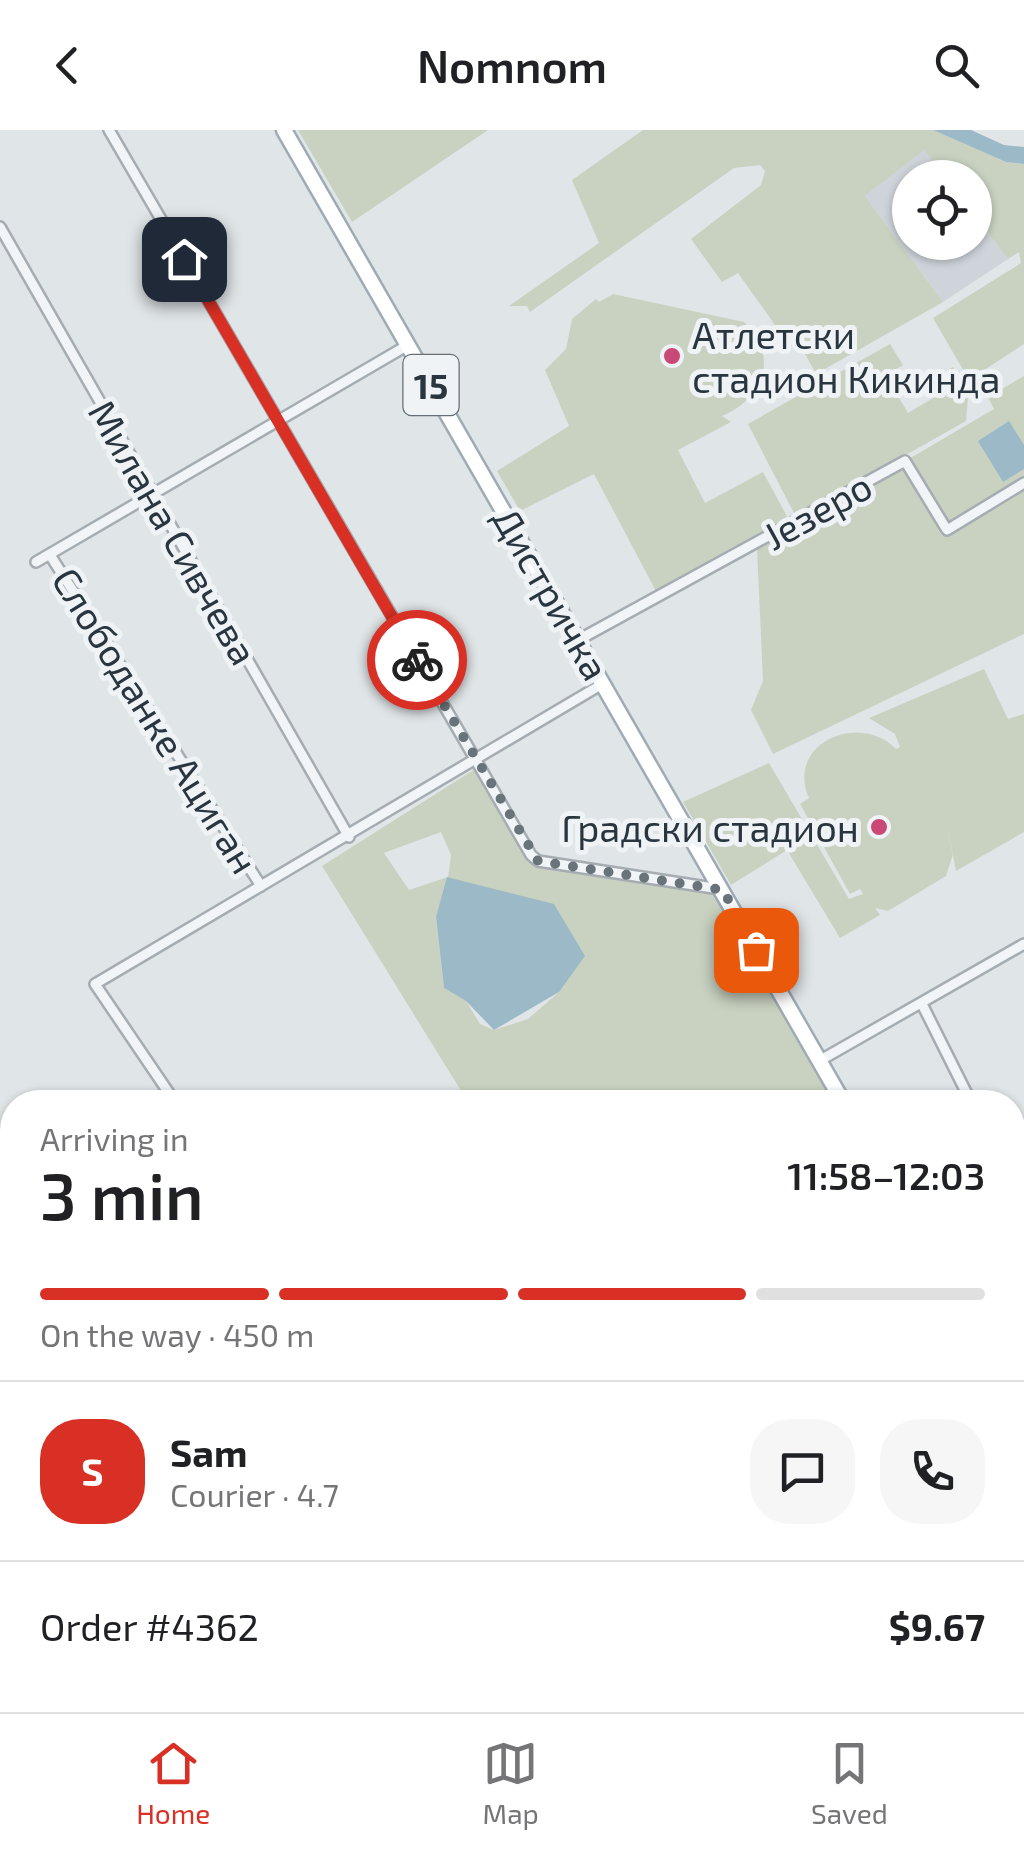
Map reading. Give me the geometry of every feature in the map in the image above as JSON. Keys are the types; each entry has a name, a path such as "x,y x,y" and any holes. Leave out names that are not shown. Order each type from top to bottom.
{"main road":[{"name":"Дистричка","path":"284,130 818,1059"},
{"name":"15","path":"818,1059 836,1090"}],"street":[{"path":"110,130 531,854 538,861 723,890"},
{"name":"Милана Сивчева","path":"0,227 350,836"},
{"path":"36,562 408,345"},
{"name":"Језеро","path":"580,640 905,461 947,530 1024,483"},
{"name":"Слободанке Ациган","path":"50,555 261,886"},
{"path":"167,1090 95,984 604,683"},
{"path":"818,1059 1024,944"},
{"path":"922,1004 965,1090"}],"shaded area":[{"path":"924,149 933,160 910,160"},
{"path":"892,174 892,233 865,196"},
{"path":"992,238 1008,259 943,302 912,260 992,260"}],"green space":[{"path":"298,130 488,130 352,222"},
{"path":"643,130 933,130 1006,162 1024,164 1024,344 969,380 933,318 1021,263 1019,252 1008,259 992,238 992,160 932,160 924,150 911,160 892,160 892,175 865,196 892,233 892,260 912,260 943,302 816,374 799,343 790,346 738,273 722,282 691,239 761,185 765,171 760,165 734,168 530,312 527,306 509,306 599,243 572,180"},
{"path":"613,294 744,322 755,335 764,362 757,387 748,399 722,416 731,422 678,450 705,503 763,472 789,520 657,593 594,474 520,511 497,471 569,426 545,370 566,349 572,319 596,299 599,302"},
{"path":"890,344 903,365 886,376 908,413 933,398 925,384 953,367 968,397 966,421 796,517 748,424"},
{"path":"1024,376 1024,478 938,530 942,536 1024,487 1024,634 773,754 751,710 763,681 757,548 994,409 988,397"},
{"path":"984,669 1008,719 1024,714 1024,832 956,871 953,855 946,876 888,911 875,908 880,915 840,938 787,850 731,885 683,802 769,763 849,899 863,894 860,889 850,894 800,804 809,798 804,779 807,762 816,749 846,734 863,733 881,738 896,749 900,747 895,734 869,718"},
{"path":"475,769 534,865 715,895 825,1090 461,1090 322,866","holes":["441,832 451,855 448,877 409,890 384,853","447,881 553,904 559,992 528,1019 494,1030 480,1024 466,1001 444,988 436,918"]}],"water":[{"path":"933,130 971,130 1004,145 1024,147 1024,164 1006,162"},
{"path":"1009,421 1024,445 1024,469 1003,482 978,441"},
{"path":"447,877 554,904 585,956 559,992 494,1030 466,1001 444,988 436,917"}],"way so far":[{"path":"417,660 538,861 723,890 756,950"}],"place":[{"name":"Атлетски стадион Кикинда","path":"672,356"},
{"name":"Градски стадион","path":"879,827"}],"route":[{"path":"184,259 417,660"}]}
